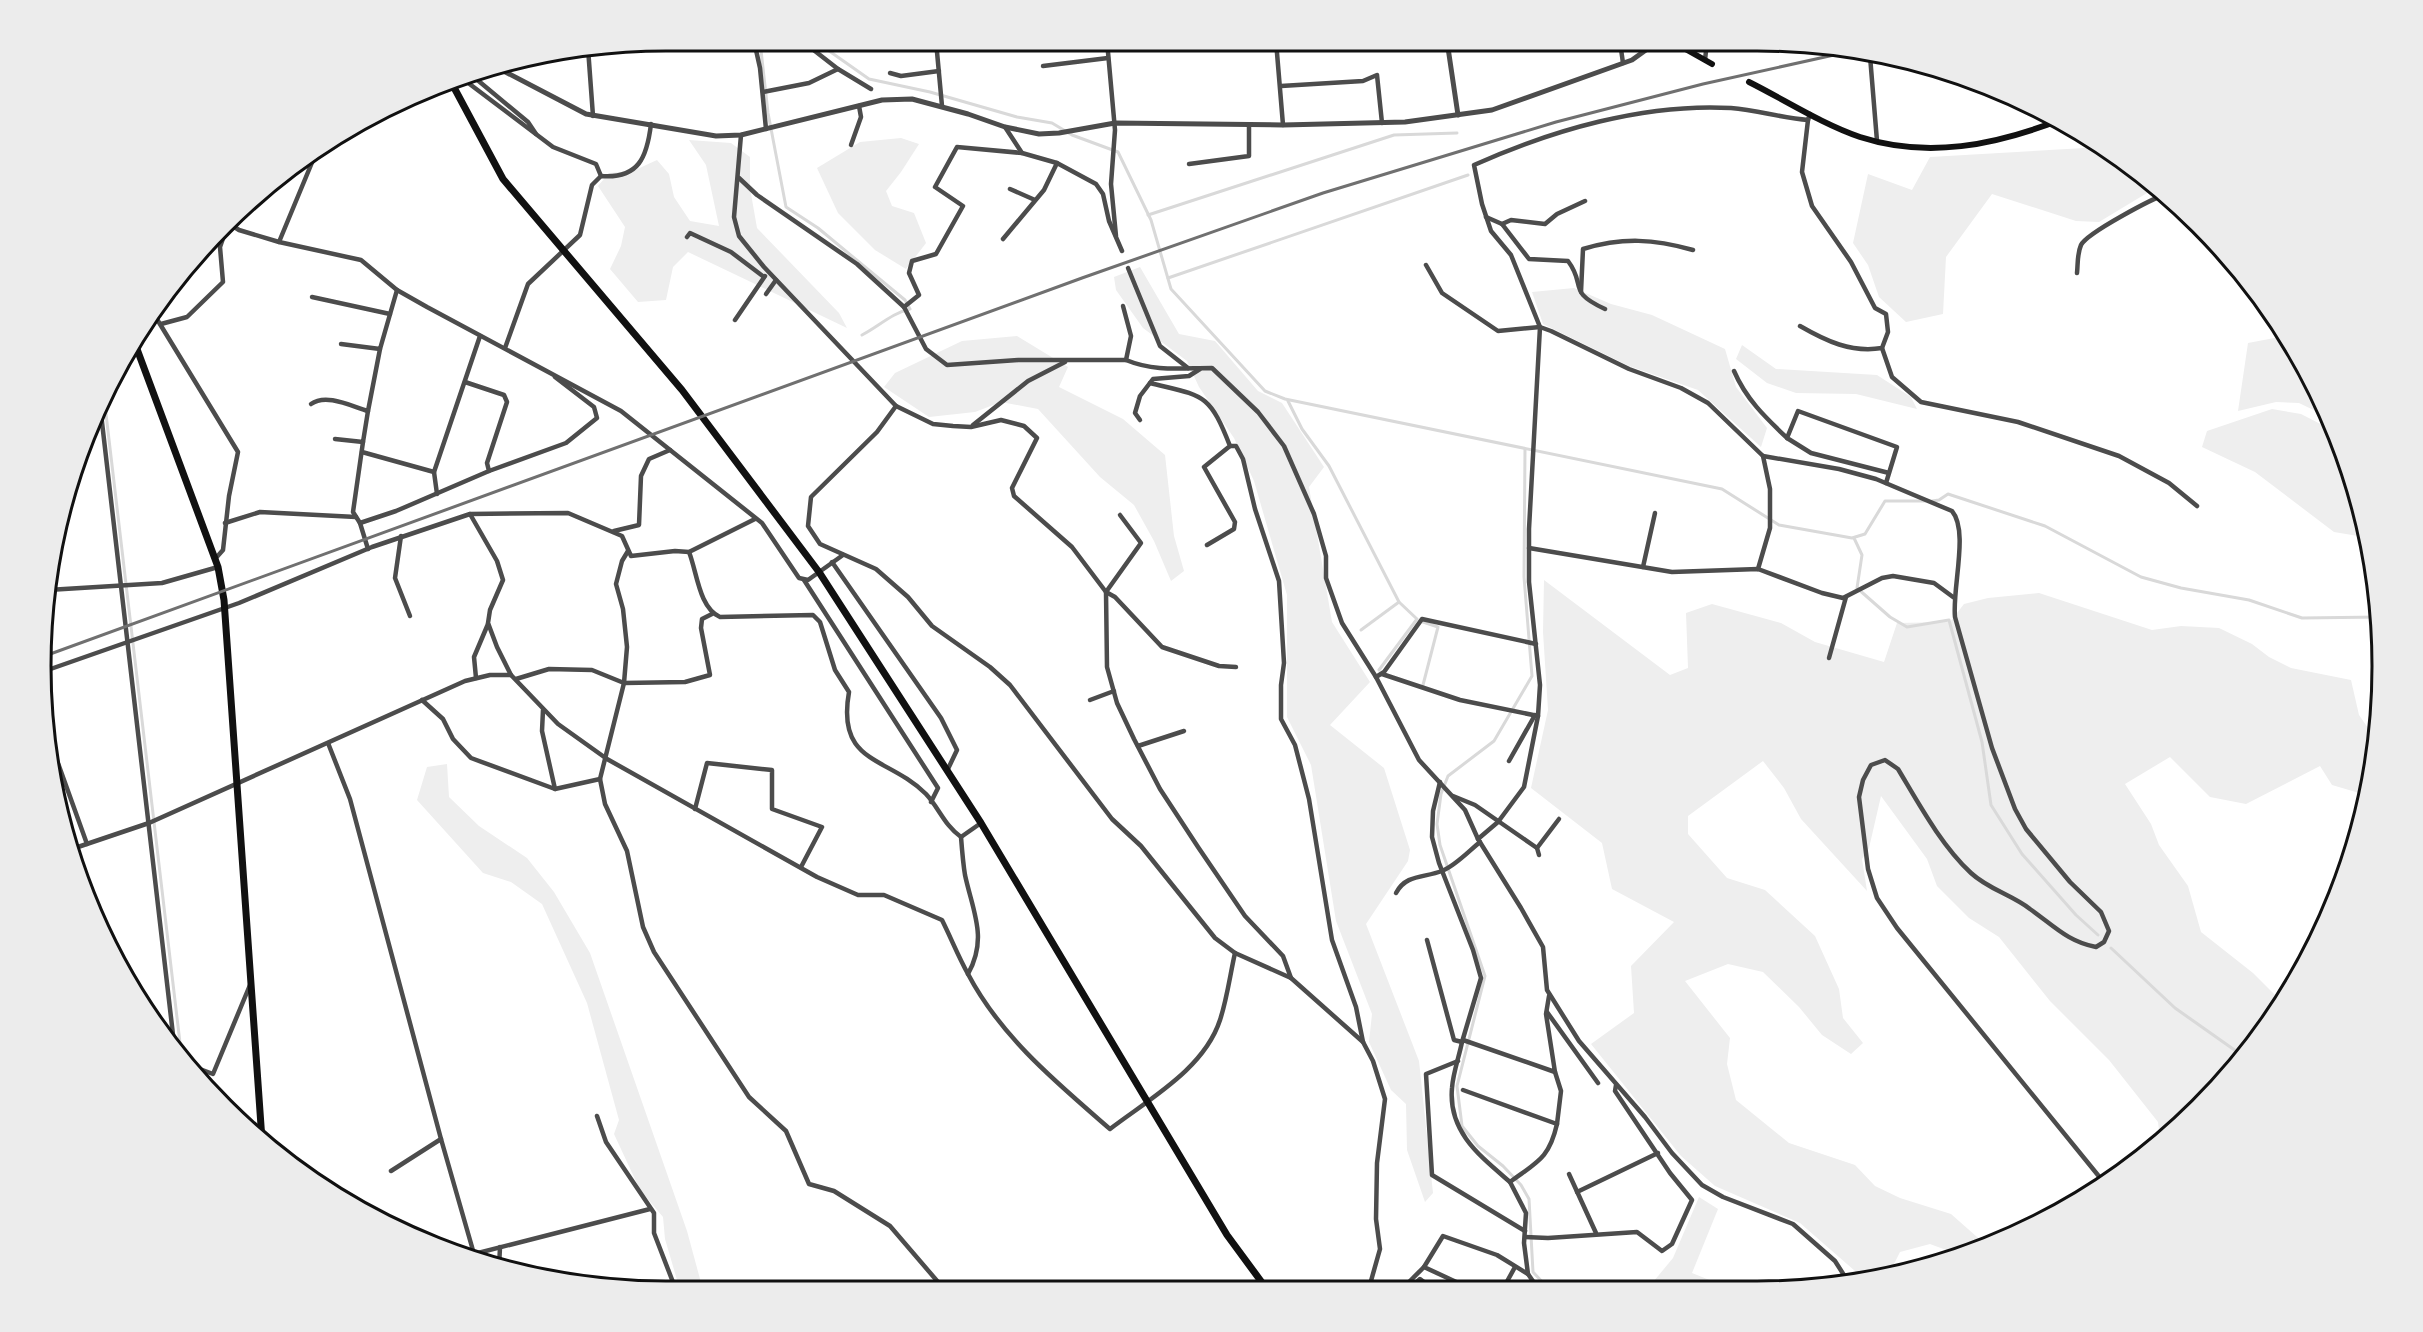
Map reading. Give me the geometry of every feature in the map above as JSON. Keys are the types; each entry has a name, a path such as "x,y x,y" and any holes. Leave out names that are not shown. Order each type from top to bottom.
{"main road":[{"path":"1689,51 1712,64"},
{"path":"1749,82 1809,116 1845,131 1877,141 1916,148 1967,146 2006,140 2047,125"},
{"path":"455,89 503,179 720,437 819,572 981,823 1227,1235 1261,1281"},
{"path":"138,351 218,567 225,606 261,1128"}],"street":[{"path":"756,51 767,129"},
{"path":"815,51 838,69 871,89"},
{"path":"937,51 942,104"},
{"path":"1108,51 1114,123 1112,208 1116,236"},
{"path":"1277,51 1283,125"},
{"path":"1448,51 1458,115"},
{"path":"1621,51 1623,63"},
{"path":"506,72 593,116 716,136 741,135 882,100 912,99 942,104 1005,127 1039,134 1059,133 1114,123 1283,125 1382,123 1458,115 1492,110 1623,63 1647,51"},
{"path":"1705,60 1706,51"},
{"path":"589,56 593,116"},
{"path":"1043,66 1108,58"},
{"path":"1870,62 1877,141"},
{"path":"763,92 809,83 838,69"},
{"path":"890,73 901,76 939,71"},
{"path":"1281,86 1363,81 1377,75 1382,123"},
{"path":"478,81 528,122 537,136"},
{"path":"469,84 553,147 596,164 601,176"},
{"path":"851,145 861,117 859,106"},
{"path":"1396,893 1400,885 1415,876 1443,871 1498,822 1524,787 1537,715 1540,685 1529,582 1529,548 1540,327 1511,255 1491,231 1474,165 1554,136 1610,120 1682,109 1732,108 1780,118 1809,116 1802,172 1812,206 1851,262 1875,308 1886,314 1888,332 1882,348 1892,377 1921,402 2018,422 2119,456 2169,483 2197,506"},
{"path":"505,348 528,284 580,236 592,185 601,176 618,177 633,171 648,148 651,124"},
{"path":"1190,164 1249,156 1249,125"},
{"path":"1005,127 1022,153"},
{"path":"741,135 734,217 739,236 768,271 896,406 933,424 971,427 1001,420 1024,426 1037,438 1012,488 1014,496 1072,547 1106,592 1115,597 1162,647 1219,666 1236,667"},
{"path":"905,306 919,295 909,273 912,261 936,254 963,206 935,188 957,147 1022,153 1057,163 1096,184 1103,194 1109,221 1122,251"},
{"path":"1003,239 1044,190 1057,163"},
{"path":"279,242 311,164"},
{"path":"739,177 757,195 857,264 905,306 926,350 947,365 1018,360 1126,360 1142,367 1163,370 1212,368 1258,412 1284,446 1314,514 1326,556 1326,578 1342,623 1379,676 1419,760 1465,810 1479,840 1543,947 1549,996 1546,1012 1549,1046 1561,1091 1557,1124 1552,1146 1542,1159 1510,1182"},
{"path":"1010,189 1035,200"},
{"path":"2078,273 2078,254 2086,239 2154,197"},
{"path":"1502,224 1510,220 1545,224 1585,201"},
{"path":"1486,217 1502,224 1529,259 1568,261 1575,271 1578,290 1586,300 1605,309"},
{"path":"235,227 279,242 361,260 397,290 621,411 755,519 775,538 787,563 799,578 804,579 938,788 931,802"},
{"path":"687,237 690,233 730,252 764,277"},
{"path":"1581,292 1583,249 1607,242 1657,240 1693,250"},
{"path":"161,324 187,317 223,282 220,247 222,241"},
{"path":"1426,265 1442,293 1498,331 1540,327 1629,369 1681,388 1708,403 1762,456 1770,489 1770,526 1758,569"},
{"path":"1128,268 1160,346 1188,368"},
{"path":"735,320 768,271"},
{"path":"766,294 776,279"},
{"path":"368,549 360,523 353,512 380,349 397,290"},
{"path":"312,297 390,314"},
{"path":"1123,306 1131,336 1126,360"},
{"path":"158,320 238,452 225,523 223,550 215,559"},
{"path":"1800,326 1835,345 1863,351 1882,348"},
{"path":"437,494 434,472 480,336"},
{"path":"341,344 380,349"},
{"path":"971,427 1028,381 1067,361"},
{"path":"360,523 566,443 597,418 594,407 542,367"},
{"path":"1140,420 1135,414 1140,396 1153,379 1189,376 1202,368"},
{"path":"1734,370 1748,398 1787,438 1811,453 1889,474"},
{"path":"465,382 504,395 507,402 487,463 489,471"},
{"path":"1150,383 1194,394 1208,401 1230,446"},
{"path":"311,404 317,400 333,401 368,411"},
{"path":"896,406 878,432 811,497 808,526 820,544 843,555 860,559 876,569 908,597 932,626 990,667 1010,685 1112,819 1141,846 1215,938 1235,953 1292,978 1363,1042"},
{"path":"1787,438 1798,411 1897,447 1886,483"},
{"path":"102,422 173,1033"},
{"path":"334,440 363,442"},
{"path":"1207,545 1234,529 1235,522 1203,467 1230,446 1236,446 1243,459 1255,509 1279,581 1284,663 1281,718 1295,746 1309,799 1332,940 1356,1007 1363,1042 1373,1061 1385,1099 1377,1163 1376,1220 1380,1249 1371,1281"},
{"path":"614,531 639,525 641,476 649,459 669,449"},
{"path":"362,452 434,472"},
{"path":"1762,456 1839,469 1886,483 1952,511 1958,519 1961,536 1953,597 1955,617 1971,679 2015,809 2026,829 2070,882 2101,912 2109,931 2104,942 2096,947 2078,944 2058,932 2029,907 1972,875 1953,853 1898,769 1885,760 1871,765 1863,780 1859,797 1868,869 1877,898 1897,927 2099,1177"},
{"path":"225,523 260,512 356,517"},
{"path":"51,669 225,606 401,536 470,514 568,513 593,526 614,531 622,536 631,556 675,551 689,552 755,519"},
{"path":"1643,567 1655,513"},
{"path":"470,514 497,561 503,580 474,657 476,678"},
{"path":"1120,515 1141,543 1106,592 1107,667 1114,691 1160,789 1245,916 1283,956 1292,978"},
{"path":"401,536 395,578 410,616"},
{"path":"1529,548 1672,572 1758,569 1822,594 1846,597 1882,578 1893,576 1934,583 1953,597"},
{"path":"628,551 622,561 616,584 623,609 627,647 624,683 607,759 600,779 605,804 627,851 643,927 654,952 749,1097 786,1131 808,1184 834,1191 890,1226 937,1281"},
{"path":"689,552 702,594 712,614 720,617 813,615 820,622 835,670 849,692 845,716 853,739 869,758 925,794 951,830 961,837 965,873 978,923 976,959 968,974"},
{"path":"804,579 819,572 843,555"},
{"path":"832,562 941,718 957,750 947,771"},
{"path":"56,589 162,583 218,567"},
{"path":"1829,658 1846,597"},
{"path":"516,679 549,669 592,670 624,683 685,682 710,675 701,628 702,619 712,614"},
{"path":"1379,676 1422,619 1535,644"},
{"path":"488,623 510,675 543,710 607,759 801,867 858,895 884,895 942,920 968,974 1006,1030 1047,1074 1110,1129 1189,1068 1206,1047 1220,1022 1235,953"},
{"path":"79,847 149,823 476,678 510,675"},
{"path":"1379,676 1504,711 1537,715"},
{"path":"1090,700 1114,691"},
{"path":"422,700 443,719 453,740 471,758 555,789 600,779"},
{"path":"543,710 542,731 555,789"},
{"path":"1509,761 1537,715"},
{"path":"1138,746 1184,731"},
{"path":"328,743 350,799 441,1140 473,1249"},
{"path":"695,809 707,763 772,770 772,809 822,827 801,867"},
{"path":"60,769 87,844"},
{"path":"1441,782 1433,811 1432,837 1481,978 1452,1088 1456,1123 1471,1148 1510,1182 1526,1213 1528,1274"},
{"path":"1453,796 1475,805 1537,848 1539,855"},
{"path":"1537,848 1559,819"},
{"path":"961,837 981,823"},
{"path":"1427,940 1448,1026 1454,1040 1474,1044 1555,1072"},
{"path":"203,1070 213,1074 251,983"},
{"path":"1549,996 1579,1041 1672,1153 1702,1185 1723,1197 1793,1224 1835,1261 1844,1275"},
{"path":"1546,1012 1598,1083"},
{"path":"1458,1061 1426,1074 1432,1175 1525,1235 1537,1238 1637,1232 1662,1251 1672,1244 1692,1200 1615,1091 1616,1085"},
{"path":"1463,1090 1557,1124"},
{"path":"597,1116 606,1142 654,1213 654,1233 673,1281"},
{"path":"391,1171 441,1140"},
{"path":"1577,1192 1658,1153"},
{"path":"1569,1174 1596,1233"},
{"path":"481,1252 650,1209"},
{"path":"1410,1281 1424,1267 1443,1236 1497,1255 1528,1274 1533,1281"},
{"path":"499,1258 500,1247"},
{"path":"1424,1267 1454,1281"},
{"path":"1507,1281 1515,1267"}],"shaded area":[{"path":"901,138 919,144 886,191 892,206 914,213 926,243 906,269 875,250 838,213 817,168 860,142"},
{"path":"689,140 731,143 750,157 750,188 757,228 839,313 847,328 688,252 673,267 666,300 638,302 610,269 621,246 625,227 598,186 609,173 633,171 657,160 669,174 674,197 690,221 719,226 706,165"},
{"path":"2088,148 2148,192 2099,222 2076,221 1992,194 1946,257 1943,314 1906,322 1879,297 1868,265 1853,243 1868,174 1912,190 1930,157"},
{"path":"1140,267 1179,334 1215,341 1258,391 1282,403 1324,467 1309,487 1332,622 1370,682 1330,725 1384,768 1410,850 1408,861 1366,924 1419,1061 1433,1193 1425,1202 1407,1150 1406,1104 1391,1090 1369,1042 1372,1014 1336,921 1311,765 1287,717 1287,595 1254,481 1234,438 1199,387 1187,361 1143,328 1116,290 1114,277"},
{"path":"1574,288 1611,304 1652,315 1725,349 1736,387 1767,428 1761,447 1698,390 1629,366 1543,324 1532,292"},
{"path":"1017,336 1068,367 1059,387 1123,419 1165,455 1174,536 1184,571 1171,581 1154,541 1134,505 1100,477 1038,409 1001,402 975,412 929,417 884,387 895,373 962,341"},
{"path":"2277,338 2317,411 2299,403 2276,402 2238,411 2248,343"},
{"path":"1742,345 1776,369 1877,375 1911,397 1917,409 1856,394 1796,393 1767,383 1736,359"},
{"path":"2272,409 2301,414 2322,425 2339,468 2358,536 2334,532 2255,472 2202,447 2207,431"},
{"path":"1544,580 1670,675 1688,668 1686,613 1712,604 1781,623 1815,642 1884,662 1897,623 1950,622 1964,604 1988,598 2039,593 2152,630 2181,626 2219,628 2252,644 2269,657 2291,668 2351,680 2359,715 2369,729 2367,746 2358,793 2332,785 2320,766 2246,804 2210,797 2170,757 2125,784 2151,824 2159,845 2188,886 2201,932 2253,973 2276,996 2245,1040 2219,1071 2192,1101 2159,1130 2158,1122 2109,1060 2050,1001 1999,937 1969,918 1937,886 1927,859 1881,796 1869,848 1862,859 1867,891 1801,819 1784,788 1763,761 1688,816 1688,834 1727,878 1765,890 1815,936 1839,989 1843,1018 1863,1043 1851,1054 1822,1035 1799,1007 1763,972 1728,964 1685,981 1730,1038 1727,1064 1736,1100 1789,1143 1855,1165 1875,1186 1900,1198 1951,1214 1979,1239 1947,1250 1930,1244 1900,1252 1893,1265 1856,1273 1800,1223 1715,1186 1681,1156 1591,1044 1634,1013 1631,966 1674,922 1612,889 1602,843 1531,788 1548,710 1543,632"},
{"path":"447,764 449,797 479,826 527,858 554,892 590,953 687,1231 701,1281 677,1281 665,1239 663,1217 640,1190 614,1134 619,1120 587,1003 542,904 511,882 483,873 417,800 427,767"},
{"path":"1699,1197 1718,1209 1692,1273 1712,1281 1654,1281 1673,1258"}],"waterway":[{"path":"761,51 768,113 786,207 818,228 905,300 910,309 891,317 862,335"},
{"path":"829,51 869,79 930,92 1017,117 1052,123 1072,135 1118,152 1151,220 1171,289 1265,391 1285,399 1722,489 1779,525 1852,538 1865,534 1885,501 1925,501"},
{"path":"1148,215 1394,135 1457,133"},
{"path":"1168,278 1468,175"},
{"path":"1288,401 1302,429 1329,466 1399,602 1417,619 1379,670"},
{"path":"106,413 180,1042"},
{"path":"1525,449 1524,577 1532,676 1494,741 1448,776 1441,794 1437,824 1440,845 1485,976 1457,1086 1462,1126 1478,1146 1503,1166 1521,1185 1529,1199 1533,1272 1541,1281"},
{"path":"1932,501 1939,500 1948,494 2045,526 2141,577 2181,588 2249,600 2302,618 2370,617"},
{"path":"1854,538 1862,555 1857,588 1890,617 1907,627 1949,620 1982,742 1991,805 2022,854 2076,915 2098,935"},
{"path":"1361,630 1399,602"},
{"path":"1420,621 1438,627 1423,685"},
{"path":"2111,948 2175,1008 2236,1051"}],"railway":[{"path":"51,654 1082,278 1323,193 1556,122 1703,84 1832,55"}]}
